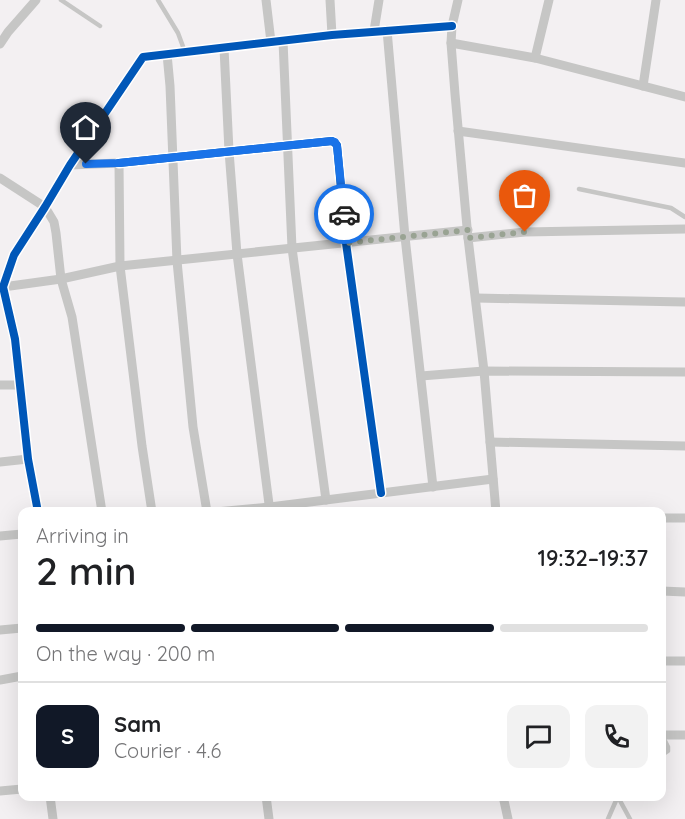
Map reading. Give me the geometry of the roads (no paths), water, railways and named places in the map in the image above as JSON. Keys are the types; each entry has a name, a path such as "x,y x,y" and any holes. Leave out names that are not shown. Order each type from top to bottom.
{"street":[{"path":"0,44 36,0"},
{"path":"266,0 270,42"},
{"path":"330,0 332,35"},
{"path":"374,31 379,0"},
{"path":"458,0 451,43 496,507"},
{"path":"535,58 549,0"},
{"path":"643,86 656,0"},
{"path":"37,507 28,459 15,339 3,287 14,255 69,165 143,57 332,35 452,26"},
{"path":"387,30 405,237 433,487"},
{"path":"283,41 292,248 326,500"},
{"path":"451,43 535,58 685,97"},
{"path":"224,48 237,254 270,507"},
{"path":"166,54 174,157 177,261 194,427 206,507"},
{"path":"458,131 685,163"},
{"path":"69,165 119,163 335,142 346,243 381,493"},
{"path":"119,163 120,267 151,507"},
{"path":"0,178 45,207 54,222 61,279 72,317 101,507"},
{"path":"3,287 61,279 120,267 405,237 685,229"},
{"path":"476,298 685,302"},
{"path":"421,376 484,371 685,372"},
{"path":"0,385 19,385"},
{"path":"490,442 685,446"},
{"path":"0,462 28,459"},
{"path":"282,507 493,479"},
{"path":"666,518 685,518"},
{"path":"0,536 18,534"},
{"path":"666,591 685,592"},
{"path":"0,630 18,628"},
{"path":"666,661 685,661"},
{"path":"0,680 18,677"},
{"path":"666,735 685,735"},
{"path":"0,791 18,789"},
{"path":"51,801 53,819"},
{"path":"267,801 269,819"},
{"path":"504,801 508,819"}],"lane":[{"path":"61,0 100,26"},
{"path":"158,0 178,33 185,52"},
{"path":"579,189 671,208 685,217"},
{"path":"608,819 616,801"},
{"path":"620,801 630,819"}]}
